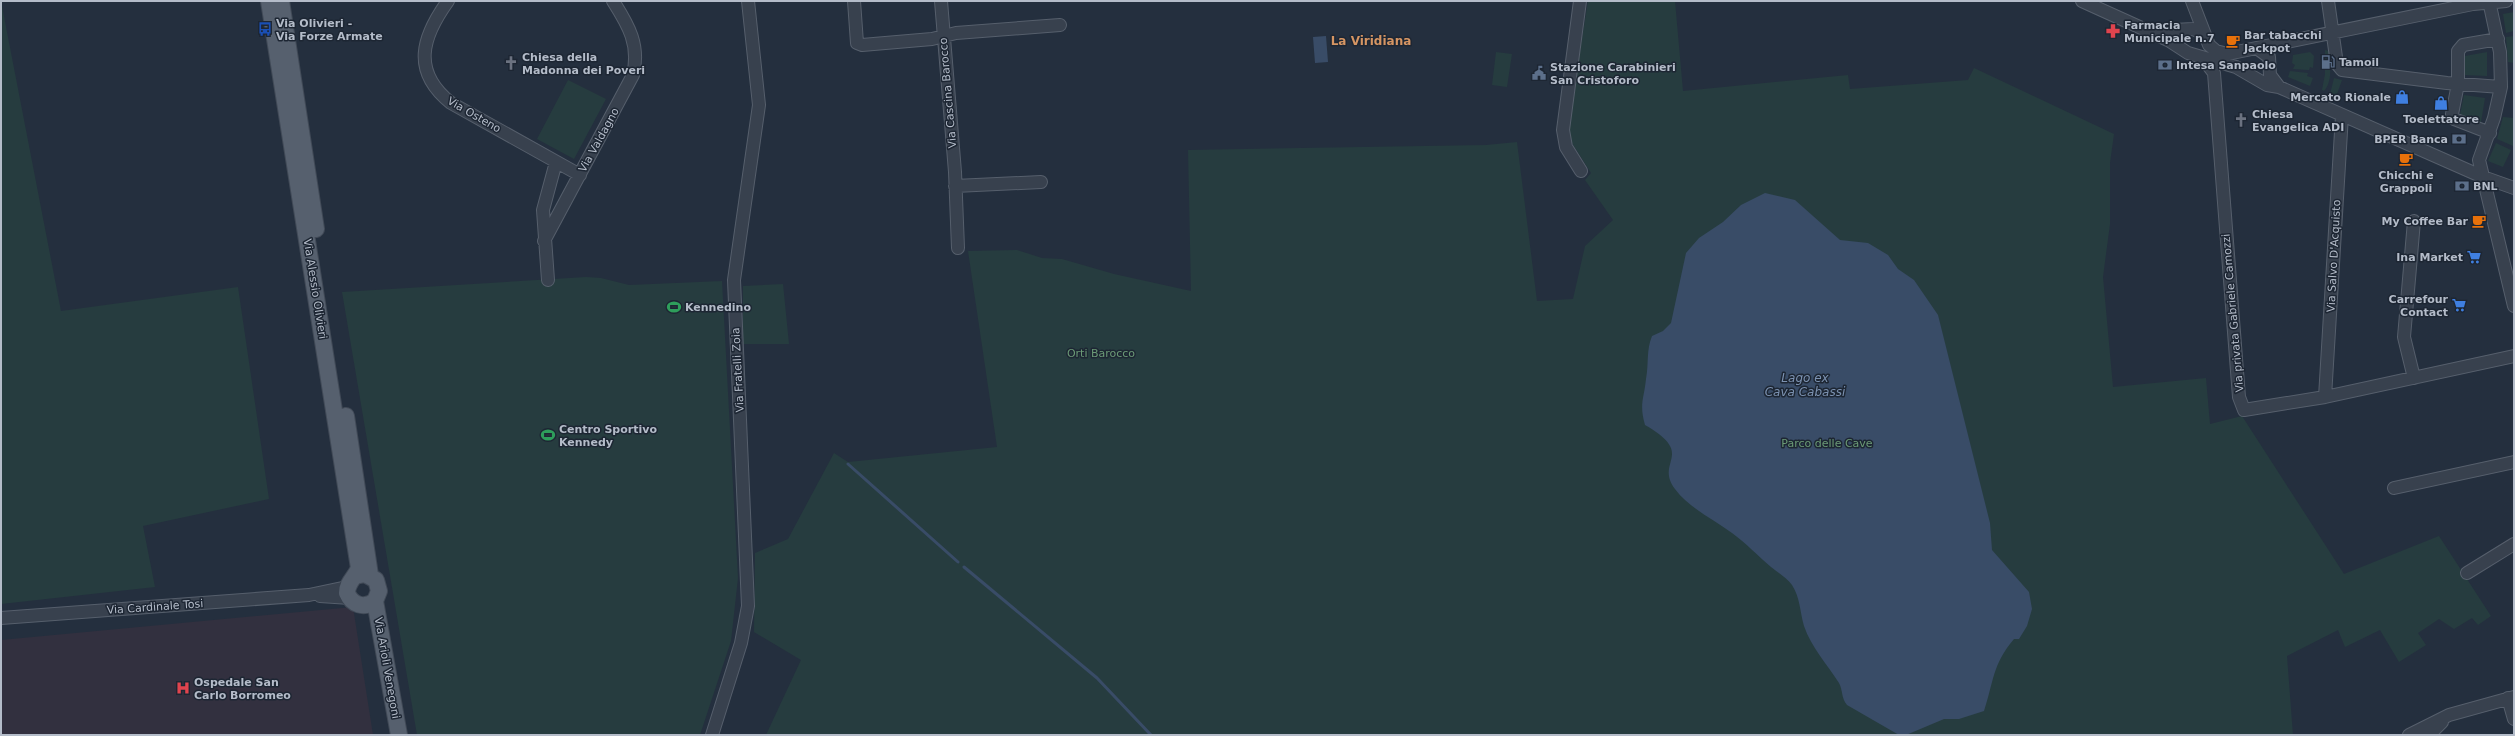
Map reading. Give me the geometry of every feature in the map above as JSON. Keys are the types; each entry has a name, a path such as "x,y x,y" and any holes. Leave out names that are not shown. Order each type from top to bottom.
{"main road":[{"name":"Via Alessio Olivieri","path":"269,1 358,568 360,590"},
{"name":"Via Alessio Olivieri","path":"281,1 360,590"},
{"name":"Via Arioli Venegoni","path":"360,590 372,622 390,735"},
{"name":"Via Arioli Venegoni","path":"360,590 398,735"}],"street":[{"name":"Via Osteno","path":"448,1 434,20 425,43 426,66 436,89 451,103 580,175"},
{"name":"Via Valdagno","path":"544,240 629,85 635,66 632,32 613,1"},
{"name":"Via Fratelli Zoia","path":"712,735 742,643 748,606 734,285 759,105 748,1"},
{"path":"854,1 859,45 944,37 956,33 1060,25"},
{"name":"Via Cascina Barocco","path":"941,1 956,186 958,248"},
{"path":"1580,1 1563,130 1566,147 1580,171"},
{"path":"2082,1 2192,53 2228,66 2272,87 2279,87 2483,177 2514,188"},
{"path":"2328,1 2337,64 2344,71 2458,84 2501,87"},
{"path":"2192,5 2200,17 2205,37 2210,47 2223,53 2254,49 2333,34 2473,4 2506,1"},
{"path":"2489,2 2498,39 2502,70 2501,87 2490,133 2479,160 2514,306"},
{"path":"2192,5 2188,30 2181,39 2192,53 2214,73 2228,66"},
{"path":"2147,31 2196,30 2205,37"},
{"path":"2192,53 2202,51 2205,37"},
{"path":"2490,133 2454,119 2452,114 2458,84 2458,51 2463,45 2498,39"},
{"path":"2254,49 2242,60 2242,67 2248,75 2262,76 2268,72 2270,63 2282,43"},
{"path":"2254,49 2267,54 2270,63 2270,75 2279,87"},
{"name":"Via privata Gabriele Camozzi","path":"2214,73 2240,397 2244,410 2325,397 2514,356"},
{"name":"Via Salvo D'Acquisto","path":"2325,397 2342,114"},
{"path":"548,280 542,210 556,162"},
{"path":"956,186 1041,182"},
{"path":"542,210 556,216"},
{"path":"2414,221 2404,337 2414,378"},
{"path":"2394,488 2514,462"},
{"path":"2467,573 2514,544"},
{"name":"Via Cardinale Tosi","path":"1,618 360,590"},
{"path":"2408,735 2449,715 2511,697 2514,719"},
{"path":"2429,735 2449,715"}],"shaded area":[{"name":"Ospedale San Carlo Borromeo","path":"353,607 373,735 1,735 1,640"}],"green space":[{"path":"1,1 61,311 238,287 269,499 143,526 155,587 1,604"},
{"name":"Parco delle Cave","path":"1588,1 1675,1 1683,91 1848,75 1850,89 1968,80 1974,68 2114,134 2110,163 2110,224 2103,277 2113,387 2206,378 2210,424 2242,416 2344,574 2439,536 2491,616 2478,625 2472,618 2454,629 2439,619 2418,633 2426,645 2399,662 2380,630 2345,647 2338,630 2287,656 2293,735 766,735 801,660 754,632 755,553 788,539 834,453 848,462 997,447 968,251 1017,250 1042,258 1062,259 1114,274 1191,291 1188,150 1486,145 1517,142 1537,301 1573,299 1585,246 1613,220 1585,180 1591,173 1570,140 1569,120"},
{"path":"2514,12 2514,31 2506,33 2503,14"},
{"path":"2514,36 2514,63 2508,62 2506,37"},
{"path":"2325,50 2329,51 2330,77 2324,91 2322,90 2325,74"},
{"path":"1496,52 1512,54 1507,87 1492,85"},
{"path":"2310,52 2314,56 2313,68 2310,67 2309,70 2293,69 2295,65 2292,63 2293,55"},
{"path":"2487,52 2487,76 2465,75 2465,56"},
{"path":"2290,71 2308,73 2307,76 2313,78 2310,86 2288,77"},
{"path":"2334,78 2342,80 2336,97 2330,94"},
{"path":"568,80 606,99 574,159 537,139"},
{"path":"2464,95 2485,98 2481,122 2460,115"},
{"path":"2503,117 2514,118 2513,146 2497,139"},
{"path":"2496,143 2511,150 2503,167 2488,161"},
{"name":"Centro Sportivo Kennedy","path":"586,277 601,278 629,285 722,281 738,578 731,641 700,735 417,735 342,292"},
{"path":"783,284 789,344 743,344 743,286"}],"water":[{"path":"1326,36 1328,62 1315,63 1313,37"},
{"name":"Lago ex Cava Cabassi","path":"1765,193 1795,200 1840,240 1868,243 1888,255 1898,269 1914,280 1938,315 1990,523 1992,550 2029,592 2032,609 2027,626 2019,639 2014,639 1997,665 1984,711 1959,719 1944,719 1906,735 1899,735 1847,705 1839,683 1807,634 1795,590 1790,582 1737,537 1694,508 1681,496 1675,489 1670,479 1669,471 1672,451 1669,444 1660,435 1645,425 1642,412 1642,402 1650,341 1652,336 1663,331 1671,323 1686,253 1699,238 1723,222 1741,205"}],"waterway":[{"path":"848,464 958,562"},
{"path":"964,567 1097,678 1151,735"}],"place":[{"name":"Via Olivieri - Via Forze Armate","path":"265,29"},
{"name":"Farmacia Municipale n.7","path":"2113,31"},
{"name":"Bar tabacchi Jackpot","path":"2233,41"},
{"name":"Tamoil","path":"2328,62"},
{"name":"Chiesa della Madonna dei Poveri","path":"511,63"},
{"name":"Intesa Sanpaolo","path":"2165,65"},
{"name":"Stazione Carabinieri San Cristoforo","path":"1539,73"},
{"name":"Mercato Rionale","path":"2402,97"},
{"name":"Toelettatore","path":"2441,103"},
{"name":"Chiesa Evangelica ADI","path":"2241,120"},
{"name":"BPER Banca","path":"2459,139"},
{"name":"Chicchi e Grappoli","path":"2406,159"},
{"name":"BNL","path":"2462,186"},
{"name":"My Coffee Bar","path":"2479,221"},
{"name":"Ina Market","path":"2474,257"},
{"name":"Carrefour Contact","path":"2459,305"},
{"name":"Kennedino","path":"674,307"},
{"name":"Centro Sportivo Kennedy","path":"548,435"},
{"name":"Ospedale San Carlo Borromeo","path":"183,688"}],"district":[{"name":"La Viridiana","path":"1371,41"}],"park label":[{"name":"Orti Barocco","path":"1101,353"}]}
